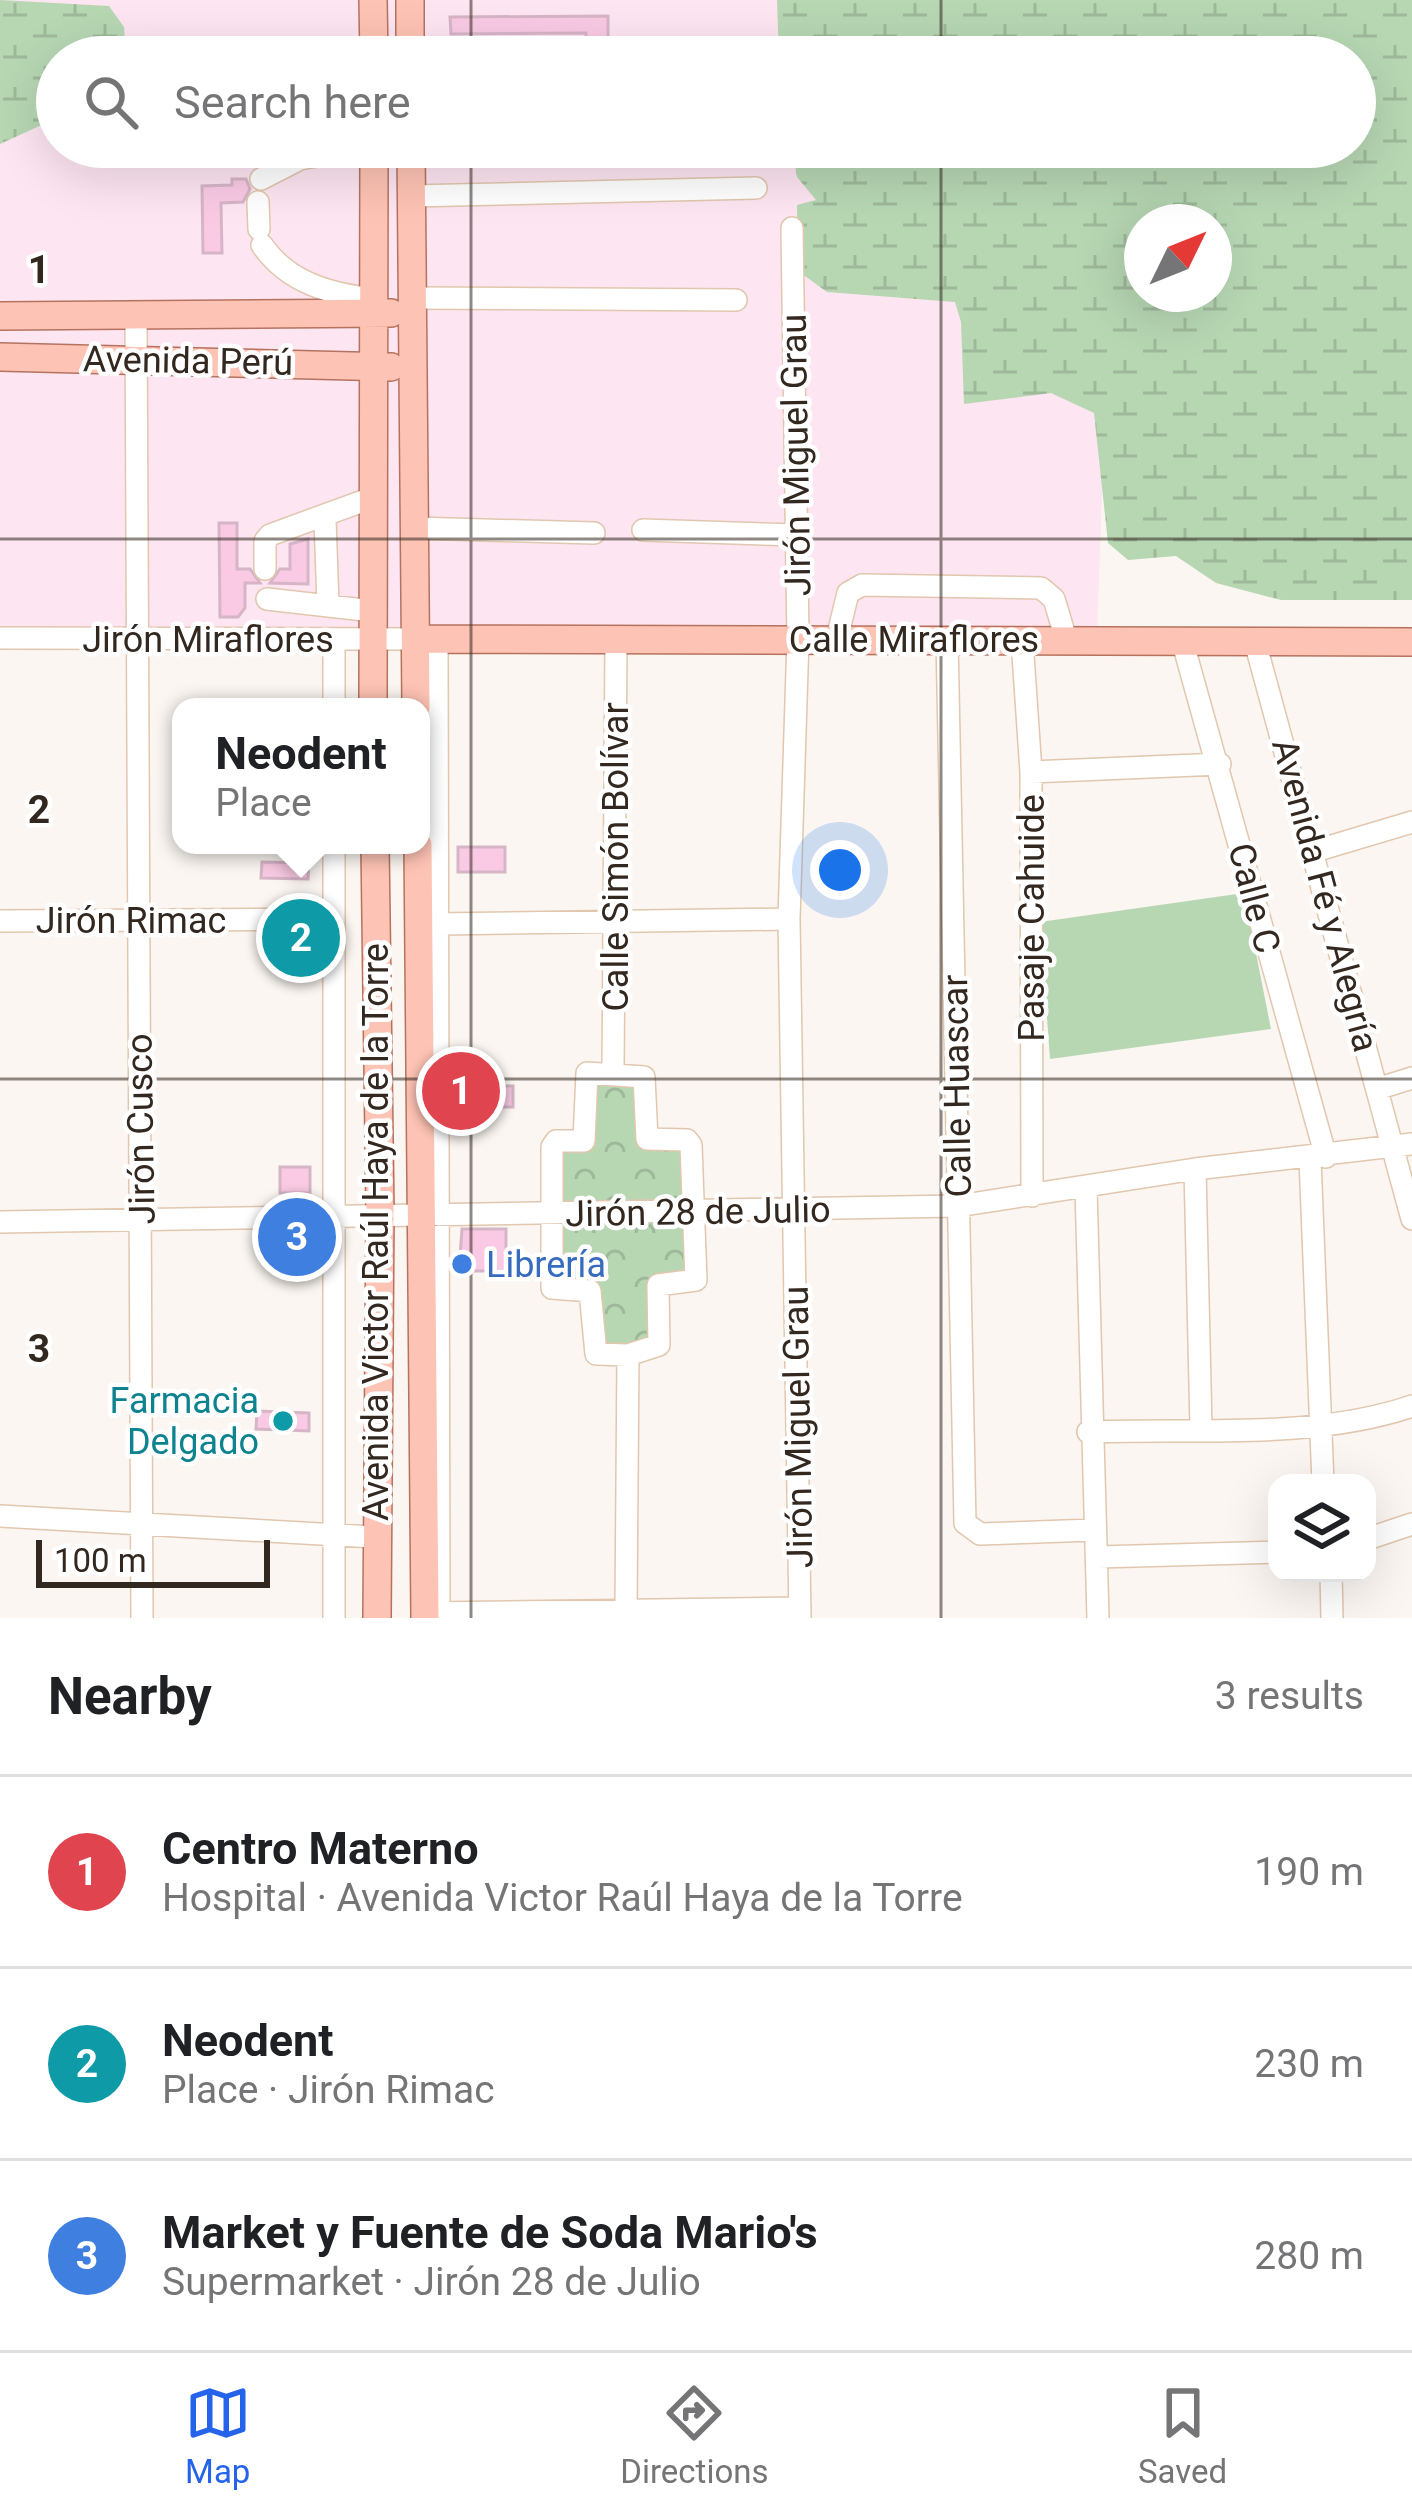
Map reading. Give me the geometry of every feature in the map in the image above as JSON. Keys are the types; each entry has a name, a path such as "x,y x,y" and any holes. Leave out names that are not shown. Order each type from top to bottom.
{"main road":[{"path":"374,0 374,36"},
{"path":"410,0 410,36"},
{"path":"371,168 376,367 373,698"},
{"path":"411,168 415,528 426,639 417,698"},
{"name":"Avenida Perú","path":"0,316 414,306"},
{"name":"Avenida Perú","path":"0,357 413,367"},
{"name":"Calle Miraflores","path":"426,639 1412,642"},
{"name":"Avenida Victor Raúl Haya de la Torre","path":"375,854 380,1212 376,1618"},
{"name":"Avenida Victor Raúl Haya de la Torre","path":"418,854 430,1211 432,1615"}],"street":[{"path":"289,168 260,191 261,237 275,265 308,284 374,305"},
{"path":"412,196 756,188"},
{"name":"Jirón Miguel Grau","path":"792,228 798,638 789,919 800,1613"},
{"path":"414,306 736,300"},
{"name":"Jirón Cusco","path":"136,315 142,1618"},
{"path":"257,642 270,535 326,519 374,497"},
{"path":"326,519 328,606"},
{"path":"415,528 594,532"},
{"path":"643,530 796,535"},
{"path":"266,583 328,606 373,611"},
{"path":"837,638 848,593 862,585 1041,589 1054,599 1066,639"},
{"name":"Jirón Miraflores","path":"0,638 426,639"},
{"path":"426,639 428,698"},
{"name":"Calle Huascar","path":"947,639 965,1522 970,1531 1093,1530"},
{"path":"334,640 334,698"},
{"name":"Pasaje Cahuide","path":"1022,640 1031,772 1032,1196"},
{"name":"Calle C","path":"1182,640 1220,764 1318,1158 1316,1424 1322,1474"},
{"name":"Calle Simón Bolívar","path":"613,1073 616,641"},
{"name":"Avenida Fé y Alegría","path":"1256,642 1380,1088 1402,1145 1412,1219"},
{"path":"430,734 438,924 430,1211"},
{"path":"1031,772 1220,764"},
{"path":"1316,851 1412,822"},
{"path":"334,854 334,1618"},
{"name":"Jirón Rimac","path":"0,921 334,919"},
{"path":"438,924 789,919"},
{"path":"613,1073 646,1081 647,1139 687,1140 692,1145 696,1280 658,1285 656,1348 628,1355 596,1354 590,1291 552,1288 553,1143 583,1142 584,1076 613,1073"},
{"path":"1380,1088 1412,1078"},
{"name":"Jirón 28 de Julio","path":"0,1222 430,1211 550,1214 958,1206 1195,1169 1402,1145"},
{"path":"1195,1169 1201,1428"},
{"path":"1086,1188 1088,1432 1098,1618"},
{"path":"626,1610 628,1355"},
{"path":"1088,1432 1316,1424 1375,1419 1412,1406"},
{"path":"0,1516 374,1537"},
{"path":"1376,1536 1412,1524"},
{"path":"1098,1558 1268,1552"},
{"path":"1331,1582 1332,1618"},
{"path":"432,1615 626,1610 800,1613"}],"shaded area":[{"path":"0,0 896,0 914,36 36,36 36,168 985,168 1106,387 1097,631 0,635"}],"green space":[{"path":"0,0 109,6 124,27 125,36 36,36 36,128 0,144"},
{"path":"777,0 1412,0 1412,600 1281,600 1216,583 1176,556 1128,560 1108,543 1094,413 1051,393 964,404 961,322 955,302 827,292 798,271 797,205 816,200 796,168 1376,168 1376,36 778,36"},
{"path":"1244,893 1271,1029 1050,1059 1040,922"},
{"path":"591,1078 640,1079 642,1144 685,1146 690,1276 649,1277 650,1343 602,1343 597,1281 559,1278 558,1148 591,1146"}],"building":[{"path":"608,16 608,36 451,34 450,17"},
{"path":"232,179 246,179 250,189 243,202 221,203 222,253 203,253 202,186 232,185"},
{"path":"219,523 237,523 237,569 250,569 260,583 245,583 245,608 238,617 220,617"},
{"path":"308,539 308,584 270,583 280,569 290,569 290,544"},
{"path":"458,847 505,847 505,872 458,872"},
{"path":"262,862 309,863 308,879 261,878"},
{"path":"457,1086 513,1086 513,1107 457,1107"},
{"path":"280,1167 310,1167 310,1193 280,1193"},
{"path":"462,1229 506,1229 506,1249 519,1249 519,1271 459,1271"},
{"path":"283,1232 311,1232 312,1250 283,1250"},
{"name":"Farmacia Delgado","path":"257,1411 309,1413 309,1431 256,1429"}],"place":[{"name":"Neodent","path":"301,938"},
{"name":"Centro Materno","path":"461,1091"},
{"name":"Market y Fuente de Soda Mario's","path":"297,1237"},
{"name":"Librería","path":"462,1264"},
{"name":"Farmacia Delgado","path":"283,1421"}]}
